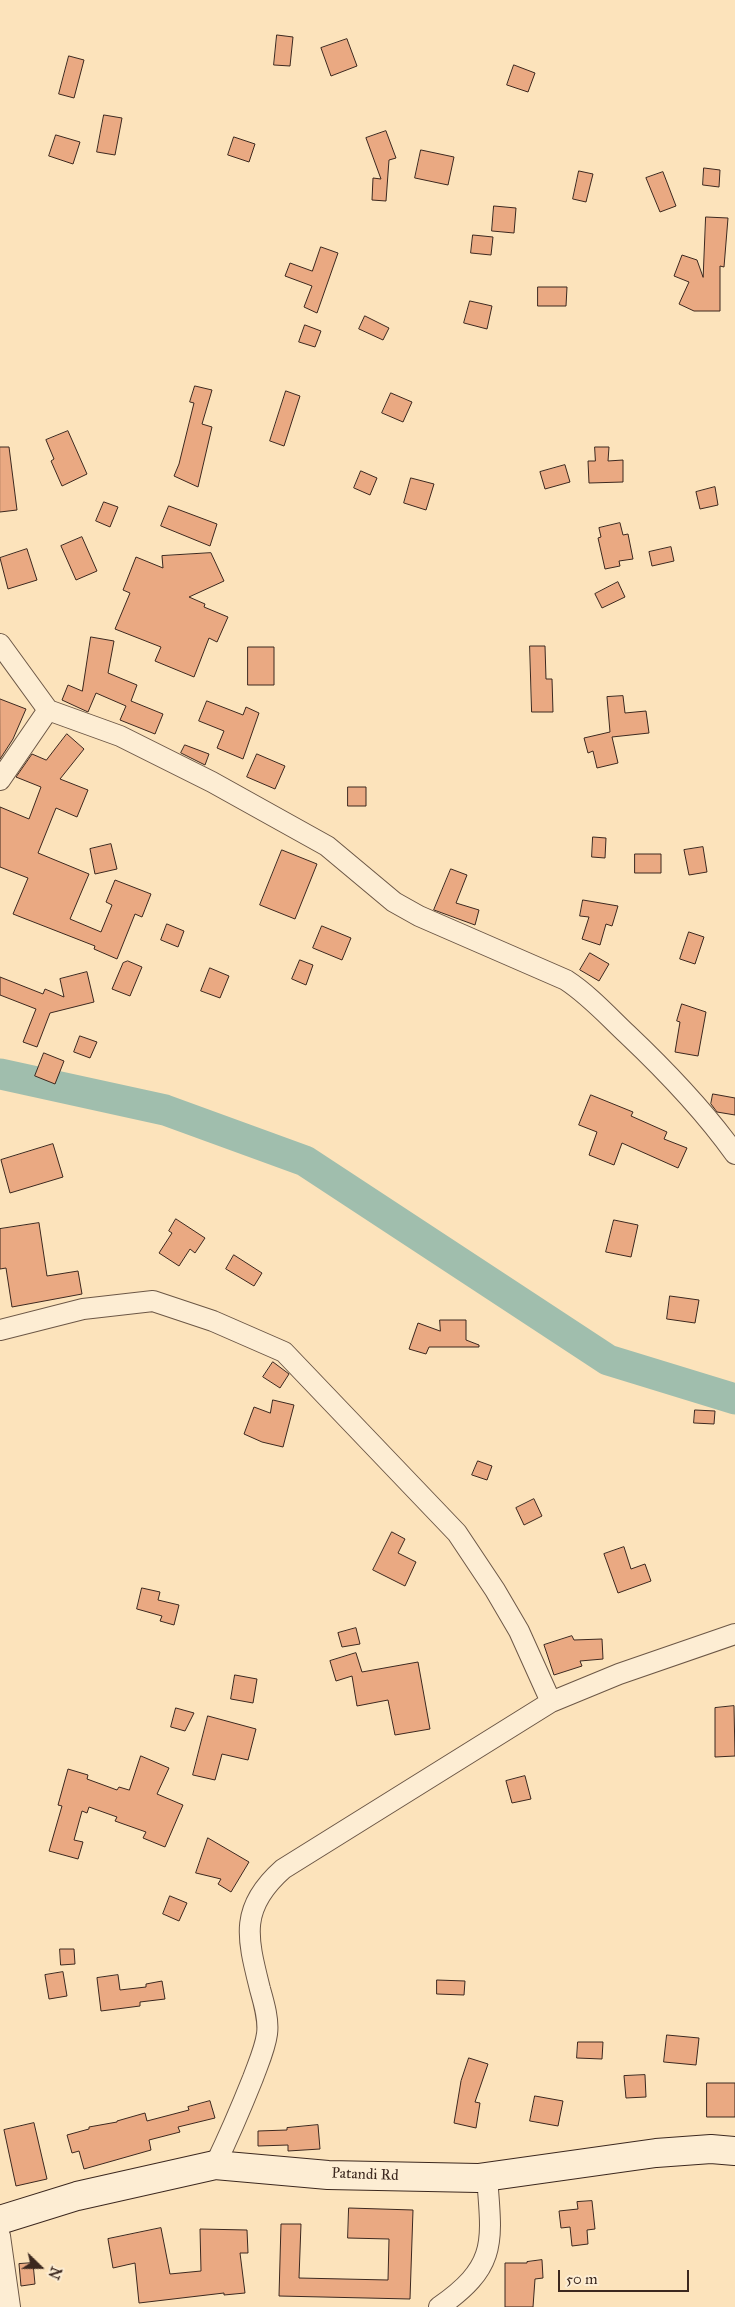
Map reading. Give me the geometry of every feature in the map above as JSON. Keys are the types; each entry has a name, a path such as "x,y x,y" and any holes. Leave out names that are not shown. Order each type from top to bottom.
{"street":[{"path":"0,644 48,710 120,736 212,782 327,846 394,902 419,916 566,980 585,993 671,1076 711,1121 735,1154"},
{"path":"0,780 48,710"},
{"path":"0,1330 83,1309 153,1301 213,1321 284,1352 457,1533 495,1590 519,1631 551,1702"},
{"path":"214,2165 236,2123 267,2034 265,2005 250,1941 249,1918 256,1900 267,1884 283,1869 551,1702 619,1674 735,1634"},
{"name":"Patandi Rd","path":"0,2220 76,2196 214,2165 328,2175 486,2177 656,2153 711,2149 735,2151"},
{"path":"440,2307 461,2292 486,2260 491,2231 486,2177"},
{"path":"0,2236 10,2307"}],"building":[{"path":"277,35 293,37 290,66 274,65"},
{"path":"347,39 357,66 331,76 321,48"},
{"path":"69,56 84,60 74,98 59,94"},
{"path":"514,65 535,73 528,92 507,85"},
{"path":"104,115 122,118 115,155 97,152"},
{"path":"386,131 396,158 389,160 386,201 372,200 373,178 381,179 366,138"},
{"path":"56,135 80,142 73,164 49,156"},
{"path":"234,137 255,144 249,162 228,155"},
{"path":"421,150 454,157 448,185 415,178"},
{"path":"704,168 720,170 719,187 703,185"},
{"path":"579,171 593,174 586,202 573,199"},
{"path":"663,172 676,206 660,212 646,178"},
{"path":"494,206 516,208 514,233 492,231"},
{"path":"706,217 728,218 724,267 720,266 720,311 694,311 679,304 689,282 674,276 682,255 697,260 703,277"},
{"path":"473,235 493,237 491,255 471,253"},
{"path":"321,247 338,253 317,313 304,307 312,286 285,276 290,263 312,271"},
{"path":"538,287 567,287 566,306 538,306"},
{"path":"470,301 492,306 487,329 464,323"},
{"path":"365,316 389,328 383,340 359,329"},
{"path":"305,325 321,331 315,347 299,342"},
{"path":"195,386 212,390 202,424 212,427 198,487 174,476 179,464 194,403 190,402"},
{"path":"286,391 300,396 284,446 270,441"},
{"path":"391,393 412,402 403,422 382,413"},
{"path":"68,431 87,474 62,486 51,461 54,459 46,440"},
{"path":"0,447 9,447 17,510 0,512"},
{"path":"595,447 609,447 608,461 623,460 623,482 589,483 588,461 595,461"},
{"path":"565,465 570,482 545,489 540,472"},
{"path":"361,471 377,478 370,495 354,488"},
{"path":"411,478 434,484 426,510 404,503"},
{"path":"715,487 718,505 700,509 696,492"},
{"path":"104,502 118,507 110,527 96,521"},
{"path":"169,506 217,524 210,546 161,526"},
{"path":"620,523 623,535 628,534 633,559 619,561 620,566 605,569 598,538 601,537 599,528"},
{"path":"82,537 97,571 76,580 61,546"},
{"path":"671,547 674,561 652,566 649,552"},
{"path":"27,549 37,580 8,589 0,558"},
{"path":"211,553 224,581 189,597 205,604 204,607 228,617 217,642 209,638 194,677 155,661 161,647 115,629 130,593 123,590 136,557 163,568 162,556"},
{"path":"618,582 625,597 602,608 595,594"},
{"path":"91,637 114,641 108,673 137,685 131,701 163,714 155,734 120,720 126,706 96,693 88,712 62,700 68,685 82,691"},
{"path":"530,646 545,646 546,679 552,679 553,712 532,712"},
{"path":"248,647 274,647 274,685 248,685"},
{"path":"623,696 625,713 646,711 649,733 612,737 618,763 597,768 593,751 588,753 584,738 610,732 607,697"},
{"path":"0,699 26,709 13,739 0,759"},
{"path":"207,701 243,715 246,707 259,713 243,759 217,748 224,731 199,721"},
{"path":"67,734 84,749 60,779 88,790 77,817 56,808 38,853 89,874 70,919 101,932 112,905 106,902 115,880 151,894 142,917 135,914 117,959 94,949 95,946 13,914 28,878 0,867 0,807 29,819 41,787 16,777 32,754 46,760"},
{"path":"185,745 209,754 205,765 181,753"},
{"path":"257,754 285,766 275,789 247,777"},
{"path":"348,787 366,787 366,806 348,806"},
{"path":"593,837 606,838 605,858 592,857"},
{"path":"111,844 117,869 95,874 90,849"},
{"path":"703,847 707,872 689,875 684,850"},
{"path":"282,850 317,864 295,919 260,905"},
{"path":"635,854 661,854 661,873 635,873"},
{"path":"451,869 467,875 456,903 479,910 475,925 434,910"},
{"path":"583,900 618,906 612,926 606,924 600,945 582,939 589,917 580,916"},
{"path":"167,924 184,931 178,947 161,940"},
{"path":"322,926 351,938 342,960 313,948"},
{"path":"689,932 704,937 695,964 680,959"},
{"path":"590,953 609,964 599,981 580,970"},
{"path":"300,960 313,965 306,985 292,979"},
{"path":"128,961 142,967 130,996 112,989 123,963"},
{"path":"210,968 229,976 220,998 201,991"},
{"path":"87,972 94,1002 50,1013 37,1047 23,1042 36,1009 0,995 0,977 43,994 45,989 64,997 60,979"},
{"path":"682,1004 706,1012 698,1056 675,1052 680,1022 677,1021"},
{"path":"80,1036 97,1042 90,1058 74,1052"},
{"path":"44,1053 64,1061 55,1084 35,1076"},
{"path":"713,1094 735,1098 735,1115 717,1112 711,1104"},
{"path":"591,1095 633,1112 631,1116 667,1132 664,1139 687,1148 678,1168 622,1143 614,1165 589,1155 597,1132 579,1125"},
{"path":"53,1144 63,1177 10,1193 1,1160"},
{"path":"176,1219 205,1238 195,1253 190,1249 179,1266 159,1253 172,1233 169,1231"},
{"path":"614,1220 638,1225 631,1257 606,1252"},
{"path":"39,1223 47,1276 78,1271 82,1294 12,1307 6,1268 0,1269 0,1229"},
{"path":"234,1255 262,1273 254,1286 226,1269"},
{"path":"670,1296 699,1300 695,1323 667,1319"},
{"path":"440,1320 466,1320 466,1340 479,1345 479,1347 429,1347 426,1354 409,1349 418,1323 440,1331"},
{"path":"273,1362 289,1374 280,1388 263,1377"},
{"path":"273,1400 294,1405 283,1447 262,1442 244,1434 254,1407 270,1413"},
{"path":"695,1410 715,1411 714,1424 694,1423"},
{"path":"478,1461 492,1466 487,1480 472,1475"},
{"path":"534,1499 542,1516 524,1525 516,1508"},
{"path":"392,1532 405,1539 398,1553 416,1562 405,1586 373,1570"},
{"path":"624,1547 631,1569 645,1564 651,1581 618,1593 604,1554"},
{"path":"142,1588 160,1592 158,1600 179,1605 174,1625 160,1621 162,1616 137,1609"},
{"path":"356,1628 360,1644 342,1647 338,1633"},
{"path":"572,1636 574,1640 602,1639 603,1659 580,1661 582,1666 554,1675 544,1645"},
{"path":"356,1653 362,1672 418,1662 430,1729 395,1735 388,1700 357,1706 352,1676 336,1681 330,1661"},
{"path":"235,1675 257,1679 253,1703 231,1699"},
{"path":"734,1706 735,1756 715,1757 715,1708"},
{"path":"176,1708 194,1713 185,1731 171,1727"},
{"path":"208,1716 256,1729 248,1760 222,1754 215,1780 193,1775"},
{"path":"141,1756 169,1768 157,1794 183,1805 165,1847 143,1838 146,1832 115,1821 117,1817 89,1807 87,1813 82,1811 74,1840 83,1842 78,1859 49,1851 62,1806 58,1805 68,1769 88,1775 87,1779 117,1790 119,1787 129,1790"},
{"path":"525,1776 531,1799 512,1803 506,1781"},
{"path":"208,1838 249,1862 231,1892 218,1884 221,1879 196,1873"},
{"path":"170,1896 187,1903 179,1921 163,1914"},
{"path":"60,1949 74,1949 75,1964 61,1965"},
{"path":"63,1972 67,1996 49,1999 45,1975"},
{"path":"118,1975 120,1990 146,1987 146,1984 162,1981 165,1999 140,2002 140,2006 101,2011 97,1978"},
{"path":"437,1980 465,1981 464,1995 437,1994"},
{"path":"667,2035 699,2038 696,2065 664,2062"},
{"path":"578,2042 603,2042 602,2059 577,2058"},
{"path":"469,2058 488,2064 475,2102 480,2103 476,2128 454,2123 461,2081"},
{"path":"645,2075 646,2097 626,2098 624,2076"},
{"path":"707,2083 735,2083 735,2117 707,2117"},
{"path":"535,2096 563,2101 558,2126 530,2121"},
{"path":"210,2101 215,2118 178,2127 180,2132 149,2140 151,2150 84,2169 79,2151 72,2153 67,2135 89,2129 89,2127 117,2122 145,2113 147,2121 189,2110 188,2107"},
{"path":"34,2123 47,2179 16,2186 4,2130"},
{"path":"318,2125 320,2149 288,2151 288,2145 258,2146 258,2131 287,2130 287,2128"},
{"path":"592,2201 595,2229 587,2230 588,2244 572,2246 570,2227 561,2228 559,2211 578,2209 577,2202"},
{"path":"349,2208 413,2210 410,2299 279,2296 281,2224 301,2224 299,2278 388,2280 389,2239 348,2238"},
{"path":"161,2228 170,2274 201,2271 200,2229 247,2230 248,2253 240,2253 245,2293 224,2295 224,2293 139,2303 135,2263 113,2268 108,2239"},
{"path":"542,2260 543,2278 535,2279 533,2307 505,2307 505,2263 527,2263"},
{"path":"33,2263 35,2284 21,2286 19,2264"}],"waterway":[{"path":"0,1074 165,1110 305,1161 608,1360 735,1399"}]}
